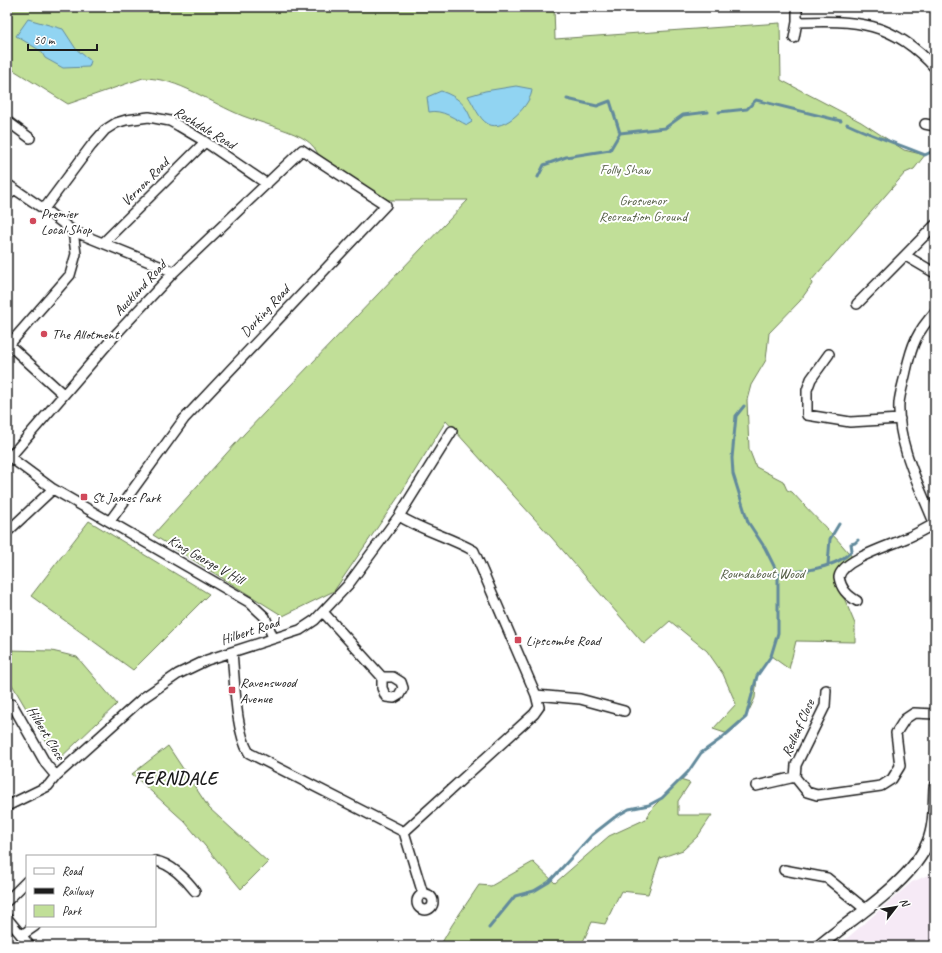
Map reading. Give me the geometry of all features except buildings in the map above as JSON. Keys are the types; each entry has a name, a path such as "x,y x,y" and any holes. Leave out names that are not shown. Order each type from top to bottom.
{"street":[{"path":"794,38 797,22 797,8"},
{"path":"797,22 840,20 861,23 879,28 903,40 935,68"},
{"name":"Rochdale Road","path":"44,209 98,137 116,123 149,117 170,121 205,142 267,184"},
{"path":"7,121 30,138"},
{"path":"925,124 935,126"},
{"name":"Vernon Road","path":"104,242 205,142"},
{"name":"Auckland Road","path":"8,456 174,272 302,150"},
{"name":"Dorking Road","path":"110,521 184,420 386,205 302,150"},
{"path":"7,197 10,187 44,209 73,231 104,242 174,272"},
{"path":"857,304 935,225"},
{"path":"63,394 8,345 70,275 76,254 73,231"},
{"path":"906,256 935,273"},
{"path":"857,601 847,595 844,590 839,577 843,568 857,559 906,539 935,524 907,455 900,419 899,402 910,352 916,334 935,312"},
{"path":"829,354 811,379 807,390 807,415 850,422 900,419"},
{"name":"Hilbert Road","path":"7,806 48,786 56,776 143,698 178,674 207,660 300,630 323,612 348,585 399,516 452,431"},
{"name":"King George V Hill","path":"8,456 53,489 249,602 265,617 273,638"},
{"path":"7,532 53,489"},
{"path":"399,516 416,526 457,541 474,551 536,695 539,707 534,714 404,832"},
{"path":"323,612 382,677"},
{"path":"232,652 243,743 249,753 404,832 423,894"},
{"name":"Redleaf Close","path":"826,690 826,706 796,765 795,777 807,792 818,795 881,786 892,778 900,766 896,733 905,719 914,713 935,714"},
{"path":"536,695 580,699 624,711"},
{"name":"Hilbert Close","path":"12,704 46,764 56,776"},
{"name":"Redleaf Close","path":"756,786 795,777"},
{"path":"819,946 906,875 932,842 935,787"},
{"path":"156,861 163,862 189,883 195,891"},
{"path":"784,870 827,878 865,909"},
{"path":"7,901 26,882"},
{"path":"7,918 30,946"},
{"path":"22,935 34,927"}],"shaded area":[{"path":"935,872 935,946 838,946 912,882"}],"green space":[{"name":"Grosvenor Recreation Ground","path":"7,7 554,7 555,39 780,23 781,80 861,122 904,150 925,155 914,169 905,173 811,281 812,284 800,301 769,333 766,360 751,385 747,400 749,449 756,467 783,481 787,490 792,492 854,559 839,586 855,624 855,642 796,641 789,669 771,656 757,676 755,698 746,717 728,734 713,729 736,704 723,674 707,651 670,621 644,644 552,538 446,421 401,493 334,591 283,616 153,535 244,434 468,200 387,200 319,156 312,145 301,137 231,111 194,92 169,82 143,78 68,104 7,66"},
{"path":"89,521 209,594 133,670 31,596"},
{"path":"7,650 52,651 77,657 117,704 57,761 7,676"},
{"path":"168,746 209,808 268,862 241,889 185,822 132,774"},
{"path":"680,780 690,783 678,801 678,815 712,815 698,836 683,850 660,858 648,894 621,891 605,924 592,922 581,946 536,946 526,941 515,946 440,946 452,925 479,885 491,886 533,862 555,883 609,836 646,819 654,806"}],"water":[{"path":"28,19 63,29 76,49 91,61 89,67 63,68 45,58 41,51 16,36"},
{"path":"516,86 532,89 531,95 516,116 509,121 494,126 485,122 468,96 485,91"},
{"path":"441,91 461,102 472,122 467,125 444,113 434,111 429,112 427,97"}],"waterway":[{"path":"538,177 544,165 566,157 610,150 620,133 610,101 597,106 567,99"},
{"path":"719,112 747,109 756,100 841,121"},
{"path":"620,133 665,128 683,115 708,112"},
{"path":"847,124 925,155 935,150"},
{"path":"489,928 515,896 534,891 549,882 592,835 615,817 629,809 649,805 662,798 688,772 701,753 722,738 746,717 757,676 771,656 778,633 778,574 765,548 748,522 733,474 732,458 736,416 744,406"},
{"path":"828,564 830,539 839,524"},
{"path":"778,574 818,568 838,561 852,550 851,544 858,540"}],"railway":[{"path":"239,7 308,10 360,7"}],"place":[{"name":"Premier Local Shop","path":"33,221"},
{"name":"The Allotment","path":"44,334"},
{"name":"St James Park","path":"84,497"},
{"name":"Lipscombe Road","path":"518,640"},
{"name":"Ravenswood Avenue","path":"232,690"}],"district":[{"name":"FERNDALE","path":"176,778"}],"park label":[{"name":"Folly Shaw","path":"625,169"},
{"name":"Roundabout Wood","path":"762,573"}]}
